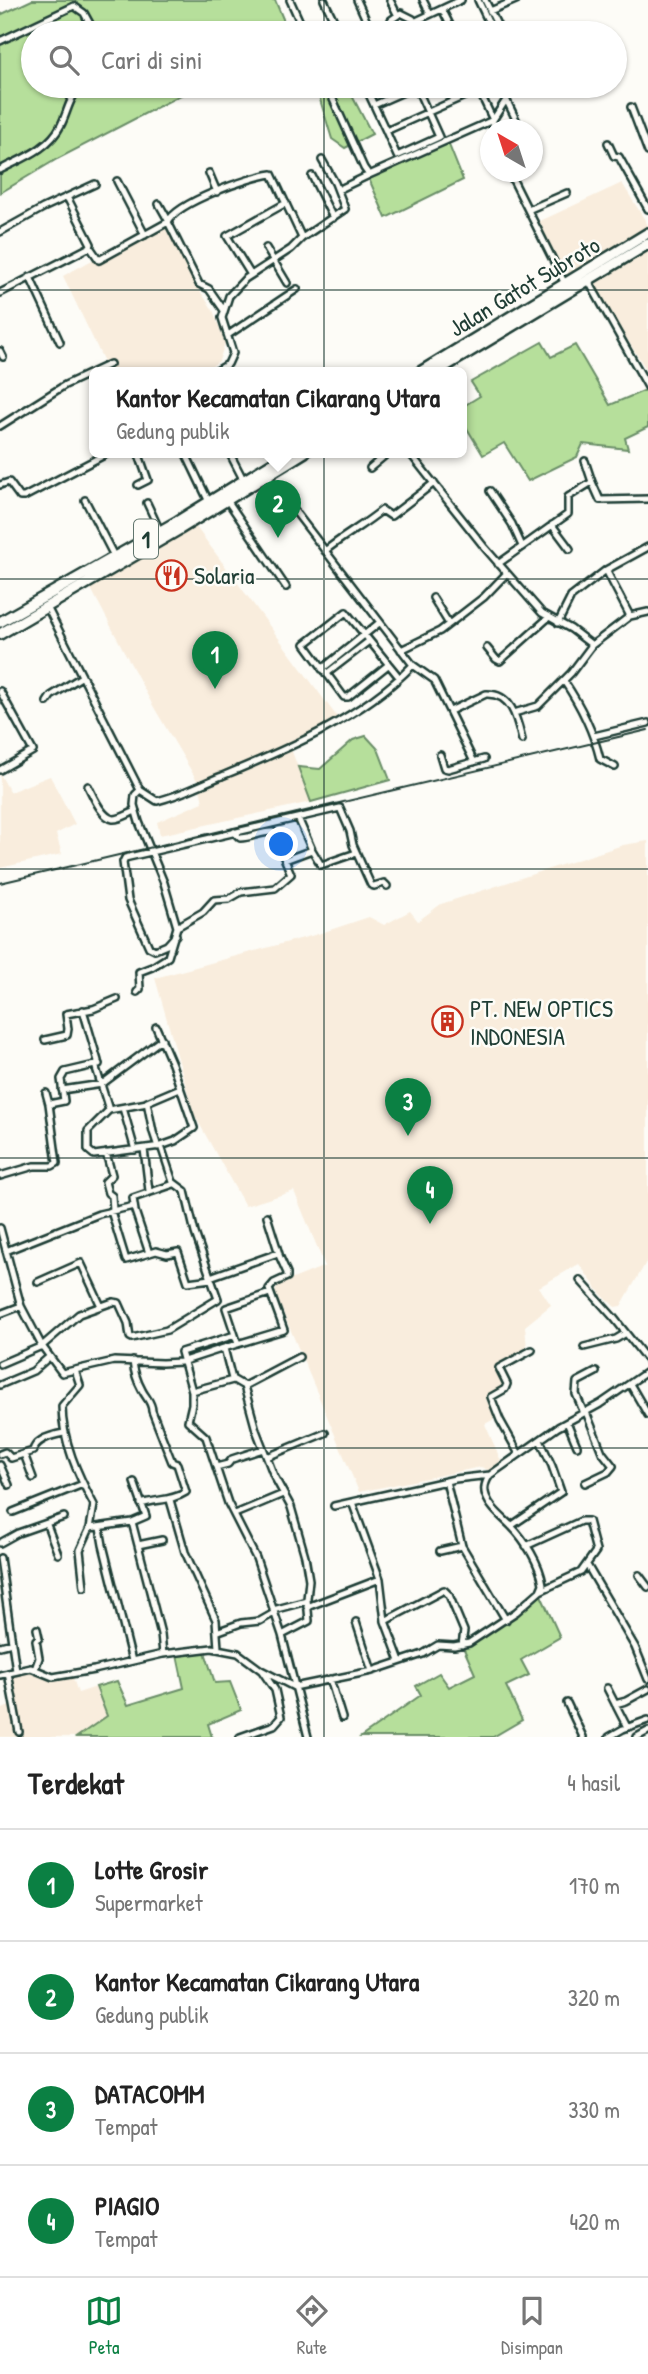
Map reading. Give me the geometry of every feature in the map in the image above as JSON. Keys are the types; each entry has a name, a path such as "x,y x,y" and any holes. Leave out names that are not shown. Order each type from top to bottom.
{"highway":[{"name":"Jalan Gatot Subroto","path":"428,367 648,233"},
{"name":"Jalan Gatot Subroto","path":"444,367 648,244"},
{"name":"1","path":"0,622 114,558 280,458"},
{"name":"1","path":"0,634 295,458"}],"street":[{"path":"290,0 300,21"},
{"path":"324,0 334,21"},
{"path":"357,0 367,21"},
{"path":"390,0 397,15"},
{"path":"423,0 430,14"},
{"path":"478,0 488,21"},
{"path":"485,0 495,21"},
{"path":"490,11 516,0"},
{"path":"416,21 458,1"},
{"path":"42,21 74,6 84,13 88,21"},
{"path":"442,9 448,21"},
{"path":"392,21 397,15 405,14 413,21"},
{"path":"0,41 21,31"},
{"path":"0,170 48,144 62,124 71,98"},
{"path":"332,98 369,175"},
{"path":"371,98 397,156 439,137 422,98"},
{"path":"374,105 389,98"},
{"path":"386,131 457,98"},
{"path":"483,98 493,119"},
{"path":"494,119 506,99"},
{"path":"506,99 516,119"},
{"path":"631,107 648,152"},
{"path":"338,190 480,126"},
{"path":"608,143 614,156 619,157 648,209"},
{"path":"222,367 232,359 233,353 222,318 229,296 251,275 345,209 322,160"},
{"path":"209,173 216,192"},
{"path":"67,197 91,244 90,247 98,259 102,260 168,221 191,201 272,174 302,238"},
{"path":"312,176 333,218"},
{"path":"117,181 145,235"},
{"path":"514,182 565,284"},
{"path":"0,232 95,184"},
{"path":"528,210 567,193"},
{"path":"251,275 228,234 286,203"},
{"path":"159,204 199,284 209,289 223,310"},
{"path":"0,293 90,247"},
{"path":"267,248 287,283"},
{"path":"30,277 60,342"},
{"path":"588,280 648,387"},
{"path":"228,335 298,289"},
{"path":"104,367 110,364"},
{"path":"0,426 65,385 89,374"},
{"path":"0,485 10,482 20,497 24,497 99,458"},
{"path":"138,485 148,480 140,458"},
{"path":"188,458 209,502"},
{"path":"232,458 244,481"},
{"path":"370,468 382,458"},
{"path":"414,458 498,564 548,618 571,629 592,645"},
{"path":"585,461 600,500 648,499"},
{"path":"267,475 413,666 434,680 474,762"},
{"path":"498,564 568,514 568,497 592,482"},
{"path":"325,551 344,536 362,527 382,510 391,516 434,483"},
{"path":"490,491 512,524 522,546"},
{"path":"85,500 114,558"},
{"path":"227,500 286,587"},
{"path":"147,503 160,531"},
{"path":"552,525 570,549"},
{"path":"558,623 571,597 606,570 648,547"},
{"path":"606,570 630,617"},
{"path":"401,650 449,624 484,597 507,573"},
{"path":"433,598 449,624"},
{"path":"47,607 140,790 152,799 160,801 262,759 341,721 413,666"},
{"path":"388,665 346,698 305,644 345,612 399,677"},
{"path":"514,713 538,706 564,681 592,645 630,617 648,612"},
{"path":"487,648 500,661 548,618"},
{"path":"321,668 380,623"},
{"path":"326,674 369,641"},
{"path":"47,702 51,696 81,677"},
{"path":"564,681 580,706 594,736 600,758 615,767"},
{"path":"0,691 33,751 0,770"},
{"path":"450,711 489,694 507,700 522,740"},
{"path":"594,736 648,723"},
{"path":"440,755 444,768 447,769 484,760"},
{"path":"88,786 100,808 112,818 136,811"},
{"path":"137,992 140,989 139,972 168,957 177,928 164,883 136,811 135,795 140,790"},
{"path":"176,935 160,948 151,949 128,900 124,860 150,851 340,808 356,853 372,886 384,883 387,886"},
{"path":"298,818 321,865 356,853"},
{"path":"177,928 203,912 214,900 226,899 241,892 265,891 279,886 291,874 273,832 240,838 234,832"},
{"path":"285,860 312,850"},
{"path":"45,1040 67,1035 66,1015 96,1008 117,999"},
{"path":"83,1010 109,1110"},
{"path":"156,1027 162,1040 180,1088 194,1128 175,1141 160,1146 97,1155 90,1153 89,1129 109,1110 147,1103 180,1088"},
{"path":"62,1090 102,1084 162,1040"},
{"path":"49,1104 64,1101 61,1079 65,1072 99,1064"},
{"path":"0,1176 34,1166 52,1166 57,1163 46,1093"},
{"path":"147,1103 174,1184"},
{"path":"122,1108 135,1150"},
{"path":"144,1149 149,1191"},
{"path":"106,1153 112,1175 105,1182 108,1194 112,1196 112,1210 126,1260 158,1251 169,1254 178,1252 188,1282 211,1278 279,1254"},
{"path":"0,1364 42,1346 76,1317 113,1302 120,1304 131,1338 167,1330 218,1298 194,1229 185,1191 181,1186 174,1184 134,1197 134,1206 149,1253"},
{"path":"0,1257 112,1210 134,1206"},
{"path":"0,1228 21,1306 42,1346 62,1373 98,1363 183,1362 285,1329 270,1293 270,1286 288,1276 267,1216"},
{"path":"38,1282 81,1263 101,1306"},
{"path":"580,1280 648,1362"},
{"path":"238,1344 226,1308 270,1293"},
{"path":"0,1314 21,1306"},
{"path":"583,1347 626,1334"},
{"path":"235,1335 181,1352 191,1391 192,1404 188,1420 205,1436 228,1503 256,1558 282,1634 308,1737"},
{"path":"224,1348 233,1380"},
{"path":"519,1454 491,1397 505,1389 507,1384 499,1368 532,1350"},
{"path":"0,1385 30,1373 49,1357"},
{"path":"244,1386 299,1357"},
{"path":"133,1361 135,1375 152,1405 152,1411 172,1462 177,1463 186,1492 170,1500 159,1499 141,1504"},
{"path":"75,1370 80,1385 62,1406 64,1433 94,1505 90,1528 80,1549 85,1587"},
{"path":"540,1591 542,1580 526,1546 486,1497 485,1485 490,1475 519,1454 648,1371"},
{"path":"585,1483 608,1472 613,1466 602,1452 576,1394 577,1382 596,1372"},
{"path":"191,1391 233,1380 244,1386 263,1449 291,1507 307,1563 309,1621 282,1634"},
{"path":"629,1384 648,1415"},
{"path":"567,1422 578,1446"},
{"path":"0,1454 5,1452 10,1458 24,1454 33,1451 34,1445 49,1436 64,1433"},
{"path":"267,1457 325,1433"},
{"path":"511,1526 561,1492 540,1440"},
{"path":"215,1467 228,1465 232,1459 263,1449"},
{"path":"24,1454 33,1478"},
{"path":"1,1468 9,1485"},
{"path":"334,1506 446,1481 490,1475"},
{"path":"446,1481 462,1546 506,1620"},
{"path":"90,1528 132,1522 146,1516 134,1482"},
{"path":"13,1511 83,1484"},
{"path":"235,1514 284,1494"},
{"path":"170,1500 185,1552 212,1608 219,1631 218,1648"},
{"path":"352,1502 380,1579 385,1621 401,1661"},
{"path":"0,1543 18,1533 64,1517"},
{"path":"0,1675 35,1669 54,1676 163,1654 218,1648 239,1653 261,1670 294,1687 372,1671 423,1654 438,1645 462,1645 477,1640 540,1591 581,1572 596,1548 586,1519 526,1546"},
{"path":"132,1522 161,1634 163,1654"},
{"path":"47,1525 58,1554"},
{"path":"100,1528 132,1661"},
{"path":"138,1545 162,1540"},
{"path":"440,1551 462,1546"},
{"path":"0,1558 16,1671"},
{"path":"587,1565 635,1647 648,1679"},
{"path":"639,1575 648,1587"},
{"path":"219,1631 240,1623 260,1621 274,1612 307,1604 380,1579"},
{"path":"385,1621 444,1590 449,1595 464,1631 462,1645"},
{"path":"0,1610 8,1608"},
{"path":"356,1622 372,1671"},
{"path":"35,1669 39,1658 37,1629"},
{"path":"0,1646 12,1643"},
{"path":"240,1737 274,1725 281,1717 275,1690 261,1670"},
{"path":"8,1673 19,1732"},
{"path":"330,1679 342,1718"},
{"path":"607,1688 627,1727"},
{"path":"615,1704 648,1689"},
{"path":"567,1703 583,1737"},
{"path":"609,1737 648,1720"},
{"path":"637,1737 648,1731"}],"shaded area":[{"path":"622,183 648,225 648,372 591,283 572,295 536,223"},
{"path":"164,221 196,285 213,310 225,343 219,361 211,367 107,367 63,276"},
{"path":"196,527 343,725 291,749 311,802 160,835 157,822 203,802 199,784 152,704 89,585"},
{"path":"0,774 10,792 50,776 75,824 56,834 62,854 0,868"},
{"path":"648,841 648,1259 621,1306 615,1307 600,1293 579,1264 539,1287 551,1305 525,1326 527,1349 494,1366 503,1385 485,1397 496,1418 485,1424 501,1461 490,1471 481,1467 359,1492 275,1293 278,1285 325,1266 294,1191 245,1206 194,1114 155,978 318,934 369,917 384,925 410,911 418,921 441,904 623,845"},
{"path":"32,1665 48,1675 71,1672 78,1693 96,1687 107,1716 77,1737 0,1737 0,1710 12,1705 7,1675"}],"green space":[{"path":"32,0 275,0 284,21 21,21 21,98 175,98 57,159 0,193 0,15"},
{"path":"320,98 353,98 372,134 345,148 332,139"},
{"path":"447,140 463,180 386,218 369,179 387,165"},
{"path":"542,342 551,357 575,345 610,405 648,389 648,427 625,438 628,449 583,444 577,457 528,481 504,443 483,455 467,428 467,404 480,396 471,382"},
{"path":"366,736 378,749 390,780 311,802 298,767 320,769 353,740"},
{"path":"540,1593 560,1637 521,1660 529,1675 506,1686 522,1720 493,1737 361,1737 421,1695 416,1686 439,1673 449,1687 475,1674 463,1647"},
{"path":"205,1652 215,1683 230,1682 241,1710 208,1724 212,1737 77,1737 107,1716 96,1687 117,1681 128,1705 184,1688 177,1655"}],"railway":[{"path":"0,883 648,730"}],"place":[{"name":"Kantor Kecamatan Cikarang Utara","path":"278,538"},
{"name":"Solaria","path":"171,575"},
{"name":"Lotte Grosir","path":"215,689"},
{"name":"PT. NEW OPTICS INDONESIA","path":"447,1022"},
{"name":"DATACOMM","path":"408,1136"},
{"name":"PIAGIO","path":"430,1224"}]}
